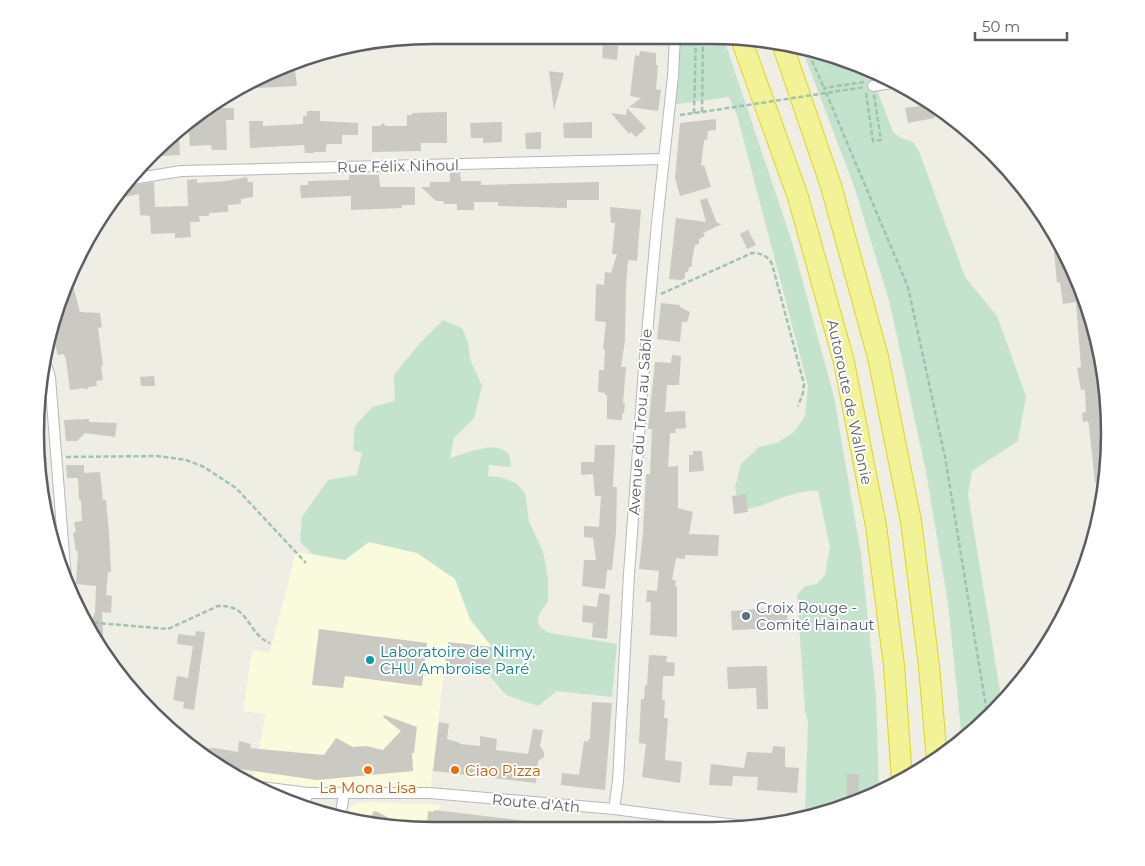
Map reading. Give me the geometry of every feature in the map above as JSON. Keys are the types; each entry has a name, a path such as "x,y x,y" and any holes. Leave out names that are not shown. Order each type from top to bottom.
{"highway":[{"name":"Autoroute de Wallonie","path":"743,45 798,196 844,362 876,526 894,665 902,773"},
{"path":"785,50 831,186 878,357 911,521 929,666 936,751"}],"street":[{"name":"Avenue du Trou au Sable","path":"614,810 618,781 631,545 650,299 675,44"},
{"path":"873,86 884,84"},
{"name":"Rue Félix Nihoul","path":"138,178 181,171 664,159"},
{"path":"49,372 64,559"},
{"name":"Route d'Ath","path":"275,789 308,793 344,794 430,793 614,810 710,822"},
{"path":"305,801 308,793"},
{"path":"341,811 344,794"}],"path":[{"path":"694,113 696,44"},
{"path":"702,44 702,112"},
{"path":"810,56 908,287 945,458 986,709"},
{"path":"668,116 865,87 873,141 881,140 873,86 867,81 824,88"},
{"path":"650,299 752,253 758,253 769,258 804,384 798,406"},
{"path":"56,457 158,456 186,460 204,467 236,488 306,563"},
{"path":"93,623 168,629 218,606 225,605 239,610 262,640 270,643"}],"shaded area":[{"path":"674,44 726,45 792,242 834,397 861,554 876,695 879,785 837,802 805,811 808,721 805,711 797,595 805,586 817,584 825,575 830,547 818,491 800,492 747,509 738,502 735,487 741,464 759,447 777,443 794,432 805,416 808,386 737,115 729,97 670,105"},
{"path":"804,55 837,64 873,79 893,132 901,138 913,142 919,151 965,277 997,316 1026,396 1018,441 972,471 968,494 1001,694 961,732 948,603 926,472 890,304 855,189"},
{"path":"443,320 462,328 468,342 470,359 482,386 474,418 454,438 450,458 489,448 504,450 509,455 511,467 489,465 488,476 500,477 516,483 525,493 529,521 543,552 548,578 548,602 539,615 539,623 544,630 550,633 617,644 612,697 557,691 538,706 506,695 489,675 492,647 470,619 455,579 417,553 369,542 345,560 312,554 300,541 302,517 328,480 357,475 362,453 353,450 355,426 372,407 395,401 394,375 419,344"},
{"path":"369,542 417,553 455,579 470,619 492,647 489,675 444,670 430,793 273,788 254,779 254,771 266,714 243,711 252,650 270,653 296,552 344,560"},
{"path":"367,802 439,805 436,822 433,822 382,819 348,813 354,804"}],"building":[{"path":"603,45 618,46 617,60 602,58"},
{"path":"640,51 656,53 656,65 658,65 656,89 661,90 658,111 629,107 641,98 630,96 635,55 639,56"},
{"path":"295,69 297,86 255,88 261,84"},
{"path":"549,71 564,73 554,110"},
{"path":"920,104 937,116 934,116 935,118 908,123 905,108 920,106"},
{"path":"219,108 234,108 234,120 226,120 227,150 212,150 211,145 190,146 189,130"},
{"path":"627,108 646,128 636,137 631,132 629,134 611,113 626,115"},
{"path":"307,111 320,111 320,121 358,123 358,135 342,135 342,144 326,145 326,152 305,153 304,145 250,148 249,121 263,121 263,126 303,124 303,116 307,116"},
{"path":"447,112 447,143 421,143 421,151 372,152 372,126 380,126 383,123 386,126 407,126 407,115 412,115 412,113"},
{"path":"716,119 716,130 708,131 707,140 704,140 701,166 704,165 711,187 680,196 675,178 680,123"},
{"path":"502,122 502,142 483,143 483,138 471,138 470,123"},
{"path":"592,122 592,138 564,138 563,123"},
{"path":"541,132 541,149 526,149 525,133"},
{"path":"178,138 180,155 160,156"},
{"path":"450,172 460,172 461,181 481,181 481,185 599,182 599,200 567,200 567,208 498,206 498,202 474,202 474,210 457,210 457,204 444,204 443,201 436,201 421,187 430,187 430,182 450,182"},
{"path":"349,175 379,175 380,187 415,187 415,205 402,205 402,208 351,210 351,196 301,198 300,185 308,185 308,181 349,180"},
{"path":"247,177 248,182 253,182 253,197 241,199 241,204 228,205 228,212 209,213 209,216 199,216 200,222 190,222 191,237 175,238 175,233 151,234 150,216 140,215 139,194 123,197 133,185 154,182 155,207 188,206 187,180 197,179 197,183 227,181"},
{"path":"707,198 717,223 722,224 703,233 705,236 699,239 699,244 695,245 692,267 689,267 688,272 685,272 685,278 681,280 669,279 676,218 706,222 700,200"},
{"path":"610,207 641,210 637,261 628,260 625,340 621,367 626,367 623,403 625,403 622,420 607,419 607,395 598,392 599,370 604,370 605,350 603,348 606,322 595,321 596,284 604,285 605,272 611,273 617,254 612,254 615,223 611,223"},
{"path":"748,230 756,245 747,249 740,234"},
{"path":"1054,252 1056,252 1072,284 1081,308 1094,357 1098,382 1101,433 1098,483 1095,483 1088,421 1083,422 1082,413 1086,412 1085,390 1081,390 1077,368 1081,367 1076,302 1063,304 1060,282 1057,283"},
{"path":"73,285 80,312 100,313 102,327 98,328 103,380 96,381 97,386 88,387 87,390 84,388 70,390 64,354 58,355 54,343"},
{"path":"661,303 680,305 680,307 690,312 687,322 682,322 680,342 657,339"},
{"path":"672,355 681,356 679,385 667,385 665,412 685,411 686,428 675,429 676,433 670,433 668,467 678,466 678,508 693,512 689,534 719,535 718,556 685,555 685,559 676,558 672,580 676,580 675,586 677,586 677,637 650,635 651,602 646,602 647,590 657,591 659,571 639,569 646,474 650,474 652,429 648,429 655,362 671,363"},
{"path":"154,376 155,386 141,386 140,377"},
{"path":"89,419 89,422 117,423 115,437 85,433 77,441 66,441 64,420"},
{"path":"595,445 615,445 613,487 617,487 616,533 612,570 607,570 605,589 582,586 584,560 596,560 593,538 584,537 584,526 599,527 601,496 595,496 593,474 581,475 581,462 594,462"},
{"path":"693,451 702,451 704,471 689,472 689,455 693,455"},
{"path":"66,465 84,465 84,473 100,472 103,500 106,500 111,572 108,572 106,595 112,596 111,613 102,612 103,640 92,620 95,612 96,586 76,584 78,551 76,551 73,533 76,532 74,522 82,521 81,500 79,500 78,478 67,478"},
{"path":"746,494 748,512 734,514 732,496"},
{"path":"599,593 610,595 607,639 592,637 593,623 582,622 583,605 597,607"},
{"path":"787,608 788,628 732,630 731,611"},
{"name":"Laboratoire de Nimy, CHU Ambroise Paré","path":"319,629 427,643 422,686 345,676 343,688 312,685"},
{"path":"196,631 205,632 194,710 183,708 184,702 173,700 177,676 188,678 193,646 177,644 178,634 195,636"},
{"path":"448,642 492,647 489,675 444,670"},
{"path":"649,655 667,656 666,662 675,663 674,676 663,676 662,700 665,700 664,718 668,718 665,760 682,762 680,783 642,777 646,744 639,743 641,699 644,699 645,685 647,685"},
{"path":"767,666 768,709 757,709 756,688 728,689 727,667"},
{"path":"592,702 612,703 605,790 561,785 562,773 579,775 584,741 588,742 588,739 590,739"},
{"path":"384,715 417,727 414,753 412,753 413,771 317,780 235,768 206,749 214,748 238,752 239,741 251,744 250,748 324,755 336,738 353,747 366,746 383,750 401,731 383,717"},
{"path":"439,722 449,724 447,739 460,744 480,746 480,736 497,739 496,750 528,754 533,729 543,730 540,746 544,752 544,757 538,761 536,783 433,771"},
{"path":"773,746 785,747 785,767 799,768 797,793 757,790 758,777 733,776 732,786 709,785 711,764 744,768 747,752 772,753"},
{"path":"847,774 859,774 859,794 847,798"},
{"path":"434,810 526,821 427,822 428,811 433,812"},
{"path":"374,811 392,820 382,819 370,817"}],"place":[{"name":"Croix Rouge - Comité Hainaut","path":"746,616"},
{"name":"Laboratoire de Nimy, CHU Ambroise Paré","path":"370,660"},
{"name":"La Mona Lisa","path":"368,770"},
{"name":"Ciao Pizza","path":"455,770"}]}
